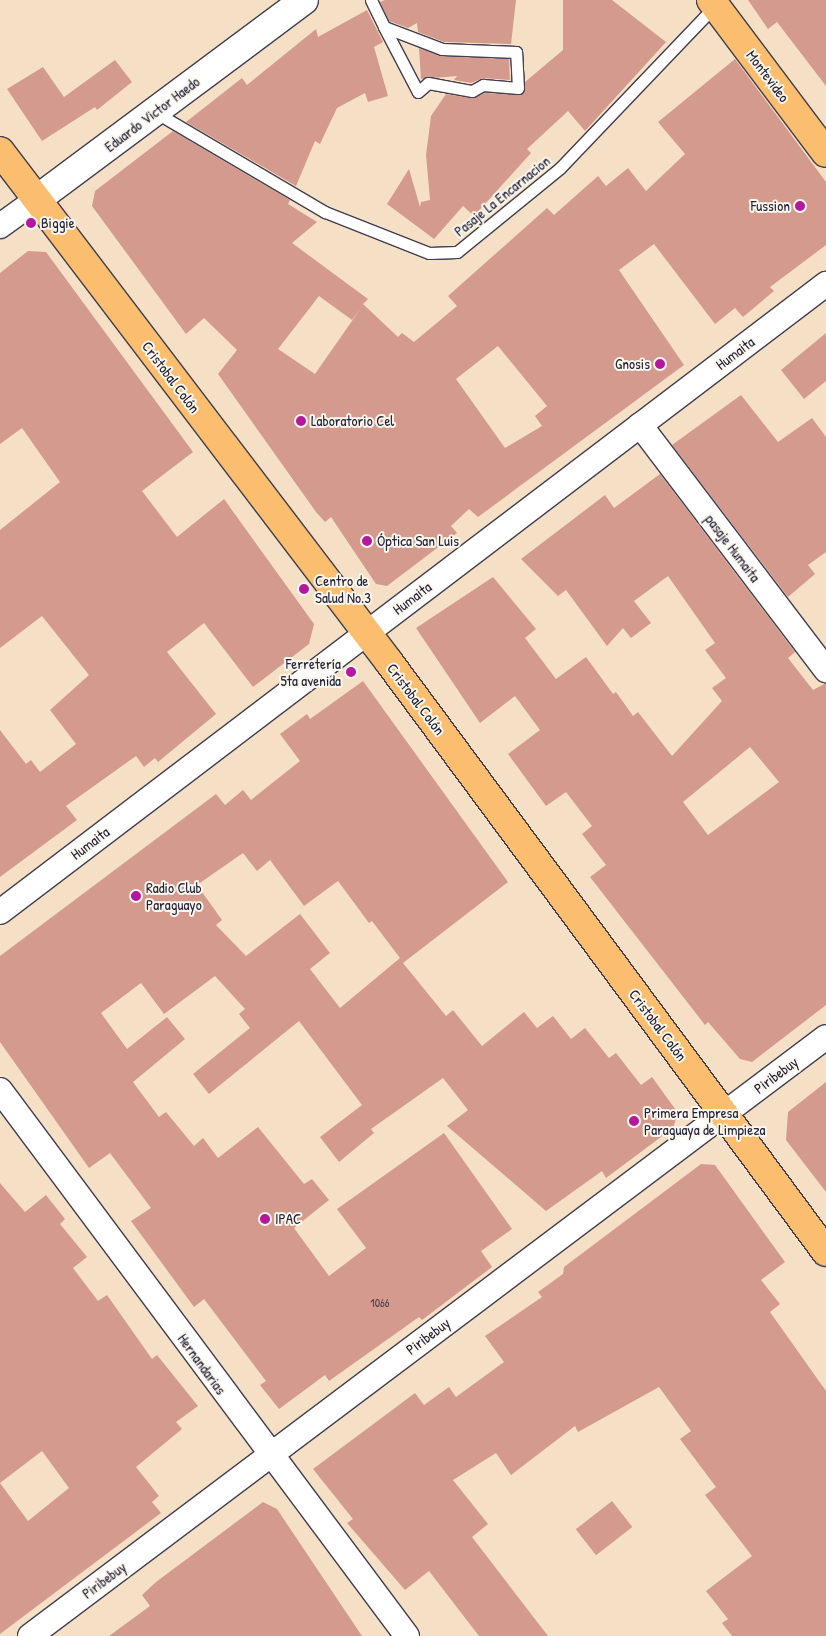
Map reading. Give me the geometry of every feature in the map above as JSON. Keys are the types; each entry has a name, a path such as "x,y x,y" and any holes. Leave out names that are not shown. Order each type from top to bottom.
{"main road":[{"name":"Montevideo","path":"713,3 826,153"},
{"name":"Cristobal Colón","path":"0,151 366,632 826,1252"}],"street":[{"name":"Eduardo Victor Haedo","path":"0,226 304,0"},
{"name":"Humaita","path":"0,912 826,284"},
{"name":"pasaje Humaita","path":"640,425 826,670"},
{"name":"Piribebuy","path":"30,1636 826,1037"},
{"name":"Hernandarias","path":"0,1090 269,1455 407,1636"}],"lane":[{"path":"370,0 384,27 418,92 428,83 472,91 484,85 518,88 516,52 442,49 384,27"},
{"name":"Pasaje La Encarnacion","path":"155,112 325,212 429,253 457,252 560,168 713,3"}],"building":[{"path":"385,0 516,0 511,44 444,42 418,32 417,23 408,28 389,21 380,2"},
{"path":"563,0 612,0 666,42 585,131 568,111 527,149 531,153 474,216 463,206 434,239 387,204 409,169 420,207 421,202 430,200 426,155 431,116 446,94 471,98 485,93 522,94 525,82 563,50"},
{"path":"748,0 826,0 826,86 777,22 768,29"},
{"path":"367,10 383,42 374,47 388,96 368,102 365,93 337,108 320,144 315,141 296,186 186,122 242,78 247,85 316,29 318,37"},
{"path":"419,48 442,56 509,59 510,80 483,78 471,83 454,80 457,76 421,79"},
{"path":"735,59 826,182 826,245 770,287 774,291 743,317 735,308 715,324 654,244 619,270 684,365 478,517 469,509 451,526 457,533 387,586 376,584 331,517 325,522 316,512 218,374 237,350 204,318 186,334 92,206 95,191 173,131 290,200 288,204 317,222 292,243 368,299 363,304 398,337 402,333 414,342 457,306 448,296 547,208 554,215 598,176 606,186 628,168 646,191 685,154 658,122","holes":["319,296 352,320 361,308 315,374 278,349","498,346 547,406 535,416 542,426 505,448 456,379"]},
{"path":"115,60 132,82 97,110 95,107 42,141 7,89 43,67 64,97"},
{"path":"28,251 46,252 193,452 142,491 177,537 224,499 314,624 309,644 253,687 204,623 167,652 216,714 158,762 155,758 144,767 136,756 66,806 77,820 0,877 0,730 26,764 31,760 40,772 76,744 50,710 89,675 42,616 0,648 0,530 60,482 22,428 0,444 0,273"},
{"path":"826,333 826,381 804,399 781,370"},
{"path":"741,395 778,442 812,418 826,437 826,552 808,565 815,574 788,597 672,445"},
{"path":"660,474 795,652 788,658 813,690 826,683 826,1005 752,1062 740,1059 708,1022 705,1025 590,877 606,865 582,834 592,826 566,792 546,806 508,754 540,730 515,696 480,723 416,628 493,577 536,629 525,638 556,679 586,657 613,694 616,692 633,716 638,712 672,756 722,701 712,688 726,678 705,650 715,643 668,576 634,601 651,623 631,638 623,628 607,646 566,590 558,596 521,559 605,495 614,508","holes":["750,747 779,782 708,835 683,802"]},
{"path":"363,681 508,882 403,963 446,1016 453,1010 482,1046 524,1012 537,1028 553,1016 571,1039 585,1028 609,1058 616,1053 641,1085 652,1077 678,1113 673,1128 606,1178 602,1171 546,1211 447,1126 468,1110 443,1078 371,1129 374,1133 339,1162 320,1137 362,1105 299,1021 209,1094 193,1074 250,1028 239,1014 245,1009 215,976 164,1014 141,983 101,1013 127,1049 167,1017 185,1039 133,1082 159,1117 166,1112 194,1146 203,1138 218,1158 258,1127 304,1184 312,1179 329,1200 294,1228 329,1276 366,1248 337,1209 444,1133 512,1229 481,1251 492,1267 422,1320 419,1317 329,1381 325,1375 279,1409 260,1385 266,1381 204,1299 194,1307 131,1221 151,1208 110,1153 89,1168 0,1042 0,956 216,794 225,805 243,790 251,800 300,761 280,734 307,714 310,719","holes":["243,853 257,871 270,860 304,906 338,881 369,923 372,921 400,958 340,1008 310,969 330,953 300,914 246,956 216,925 222,920 197,885"]},
{"path":"826,1082 826,1192 786,1140 788,1112"},
{"path":"701,1164 715,1165 785,1262 761,1280 780,1304 770,1312 826,1391 826,1636 732,1636 722,1623 728,1619 706,1591 752,1556 705,1495 716,1487 680,1439 691,1431 659,1387 578,1432 575,1426 511,1475 496,1453 453,1480 488,1524 472,1537 548,1636 479,1636 429,1571 405,1590 347,1523 353,1519 313,1469 415,1393 424,1405 449,1387 456,1397 504,1362 485,1336 542,1297 538,1292 563,1274 564,1267"},
{"path":"0,1183 25,1212 46,1195 65,1219 60,1224 87,1257 73,1268 98,1301 107,1295 152,1359 157,1355 198,1406 176,1422 182,1429 136,1467 159,1496 152,1502 161,1513 0,1634 0,1483","holes":["42,1451 69,1488 28,1521 0,1483"]},
{"path":"612,1501 632,1527 596,1555 576,1529"},
{"path":"263,1502 277,1509 362,1636 109,1636 150,1606 142,1595 156,1582"}],"place":[{"name":"Fussion","path":"800,206"},
{"name":"Biggie","path":"31,223"},
{"name":"Gnosis","path":"660,364"},
{"name":"Laboratorio Cel","path":"301,421"},
{"name":"Óptica San Luis","path":"367,541"},
{"name":"Centro de Salud No.3","path":"304,589"},
{"name":"Ferretería 5ta avenida","path":"351,672"},
{"name":"Radio Club Paraguayo","path":"136,896"},
{"name":"Primera Empresa Paraguaya de Limpieza","path":"634,1121"},
{"name":"IPAC","path":"265,1219"}]}
